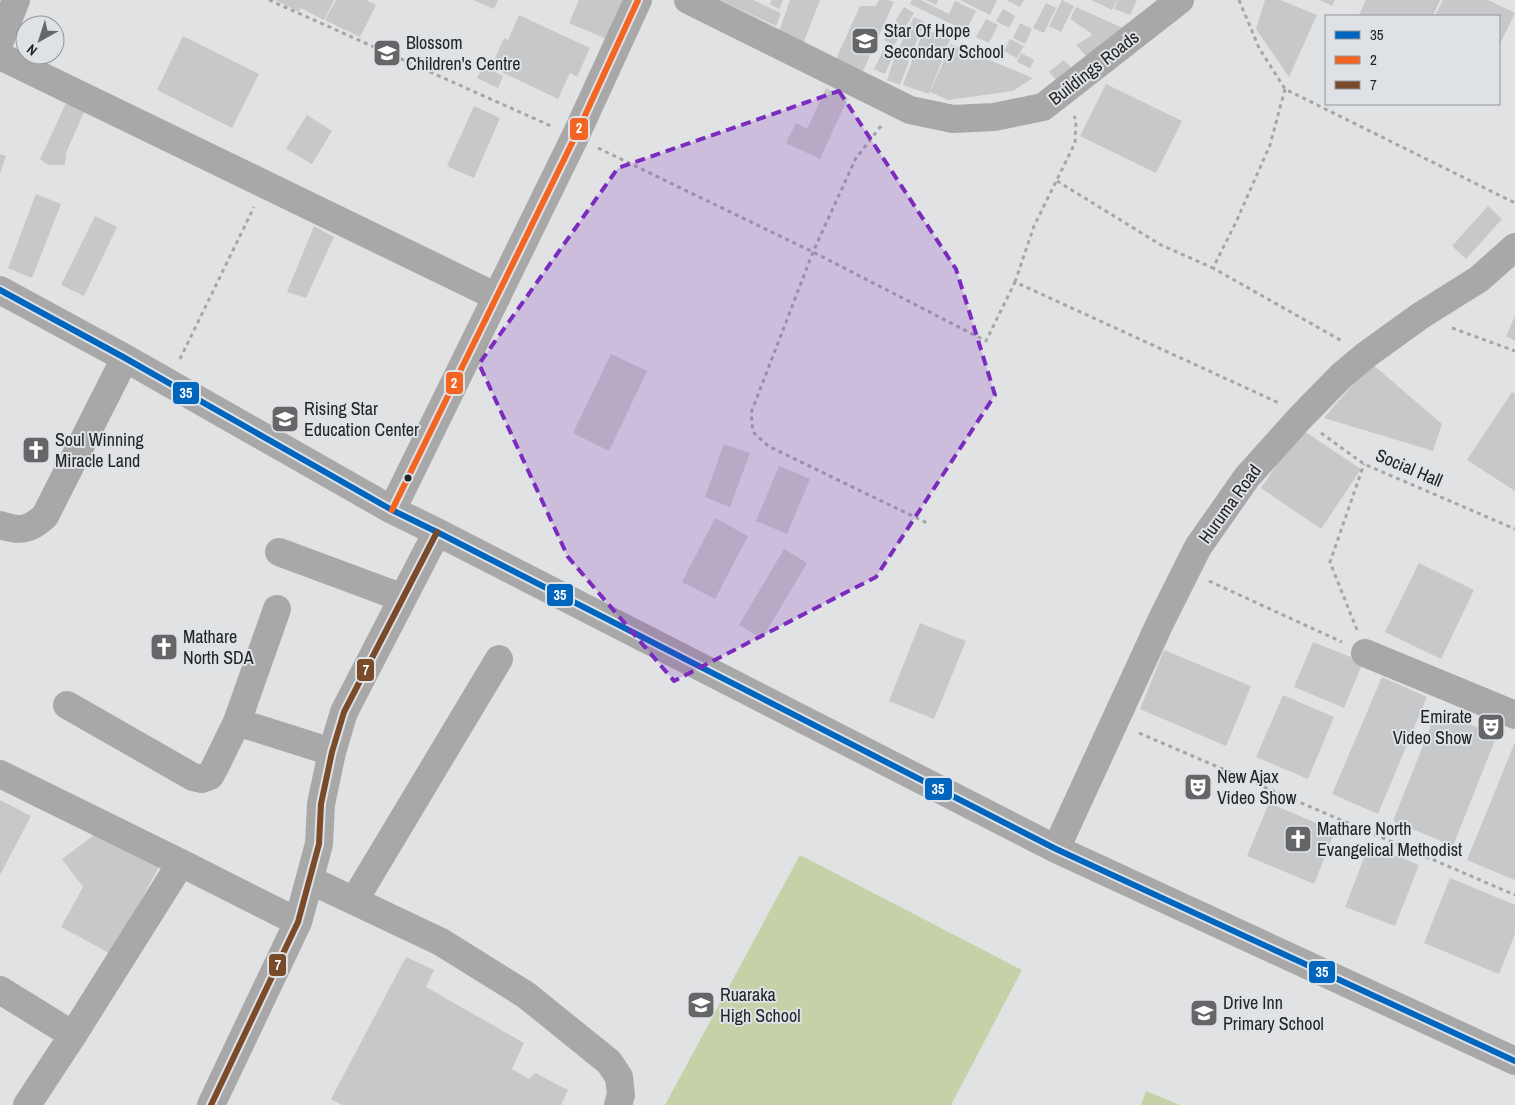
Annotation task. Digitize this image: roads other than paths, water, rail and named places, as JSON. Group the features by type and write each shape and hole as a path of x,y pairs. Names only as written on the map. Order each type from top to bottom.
{"street":[{"path":"0,41 16,0"},
{"path":"392,510 575,137 638,0"},
{"name":"Buildings Roads","path":"688,0 910,110 953,119 994,117 1043,107 1180,0"},
{"path":"0,56 497,297"},
{"name":"Huruma Road","path":"1056,849 1186,570 1198,547 1247,478 1341,376 1366,355 1420,316 1478,280 1515,247"},
{"path":"0,290 125,358 392,510 1056,849 1515,1061"},
{"path":"0,525 19,530 37,524 46,516 125,358"},
{"path":"216,1103 298,922 319,844 321,804 332,752 344,712 437,532"},
{"path":"279,552 403,598"},
{"path":"67,705 193,777 202,779 210,776 237,722 276,609"},
{"path":"1365,653 1515,715"},
{"path":"354,901 499,659"},
{"path":"237,722 332,752"},
{"path":"0,774 298,922"},
{"path":"27,1105 181,863"},
{"path":"310,880 441,942 526,995 609,1062 619,1077 621,1095 618,1105"},
{"path":"0,990 73,1035"}],"place":[{"name":"Star Of Hope Secondary School","path":"865,41"},
{"name":"Blossom Children's Centre","path":"387,53"},
{"name":"Rising Star Education Center","path":"285,419"},
{"name":"Soul Winning Miracle Land","path":"36,450"},
{"name":"Mathare North SDA","path":"164,647"},
{"name":"Emirate Video Show","path":"1491,727"},
{"name":"New Ajax Video Show","path":"1198,787"},
{"name":"Mathare North Evangelical Methodist","path":"1298,839"},
{"name":"Ruaraka High School","path":"701,1005"},
{"name":"Drive Inn Primary School","path":"1204,1013"}]}
